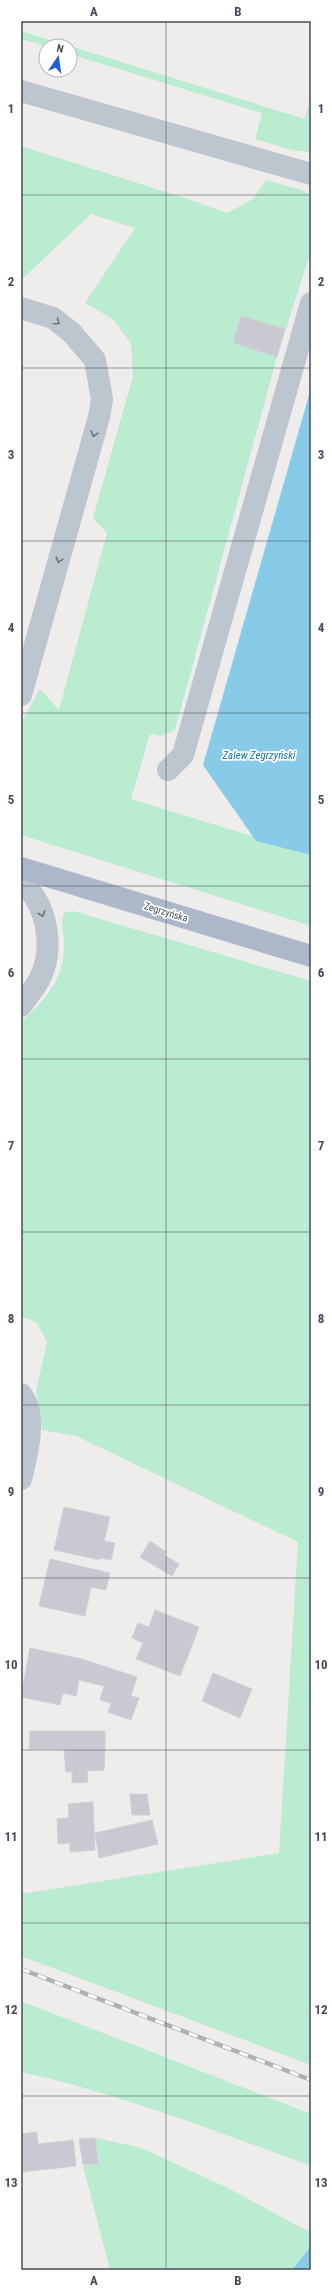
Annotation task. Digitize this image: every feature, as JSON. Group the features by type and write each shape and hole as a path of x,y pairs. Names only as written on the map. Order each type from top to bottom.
{"main road":[{"name":"Zegrzyńska","path":"21,868 311,956"}],"street":[{"path":"21,91 311,174"},
{"path":"168,770 183,755 311,303"},
{"path":"21,308 53,318 71,332 95,360 102,399 99,417 25,670 21,695"},
{"path":"21,882 30,890 43,914 48,944 39,980 21,1006"},
{"path":"21,1394 26,1400 31,1438 21,1479"}],"green space":[{"path":"21,31 44,38 38,38 38,44 21,39"},
{"path":"78,48 305,119 311,96 311,152 292,150 255,139 262,113 78,56"},
{"path":"21,146 191,200 227,213 253,199 266,180 305,191 311,196 311,251 277,357 175,730 161,736 150,734 131,799 311,854 311,926 21,835 21,723 40,689 59,710 107,533 93,518 133,376 131,344 114,320 85,303 135,228 91,214 21,280"},
{"path":"73,911 311,981 311,2065 21,1956 21,1891 27,1893 279,1853 298,1542 76,1436 42,1430 36,1391 47,1342 37,1323 21,1316 21,1022 45,997 57,978 61,968 63,956 64,943 62,925 64,913"},
{"path":"21,2001 311,2114 311,2166 131,2102 21,2072"},
{"path":"95,2138 139,2147 228,2188 311,2233 311,2246 292,2270 110,2270 83,2166 98,2164"}],"water":[{"name":"Zalew Zegrzyński","path":"311,388 311,855 256,841 203,765"},
{"path":"311,2246 311,2270 292,2270"}],"building":[{"path":"241,316 285,329 277,357 233,343"},
{"path":"64,1507 110,1517 104,1541 115,1543 111,1560 100,1558 100,1560 54,1550"},
{"path":"150,1541 166,1552 164,1555 179,1564 172,1576 140,1557"},
{"path":"50,1559 110,1573 106,1590 91,1587 85,1616 39,1606"},
{"path":"155,1610 199,1627 180,1676 136,1659 143,1643 132,1638 138,1623 149,1627"},
{"path":"30,1648 82,1659 137,1677 131,1696 139,1698 131,1720 108,1712 111,1703 100,1700 104,1686 79,1680 76,1696 63,1693 60,1705 21,1697"},
{"path":"213,1673 252,1689 240,1718 202,1701"},
{"path":"30,1731 105,1731 105,1749 29,1749"},
{"path":"64,1749 105,1749 104,1770 87,1771 88,1782 72,1783 72,1772 66,1772"},
{"path":"130,1794 147,1794 150,1815 132,1815"},
{"path":"93,1802 95,1850 70,1852 70,1843 58,1844 57,1819 69,1818 68,1804"},
{"path":"152,1820 158,1844 99,1858 95,1833"},
{"path":"37,2132 38,2144 73,2140 76,2166 21,2172 21,2134"},
{"path":"95,2138 98,2164 83,2165 79,2139"}],"railway":[{"path":"21,1969 311,2080"}]}
